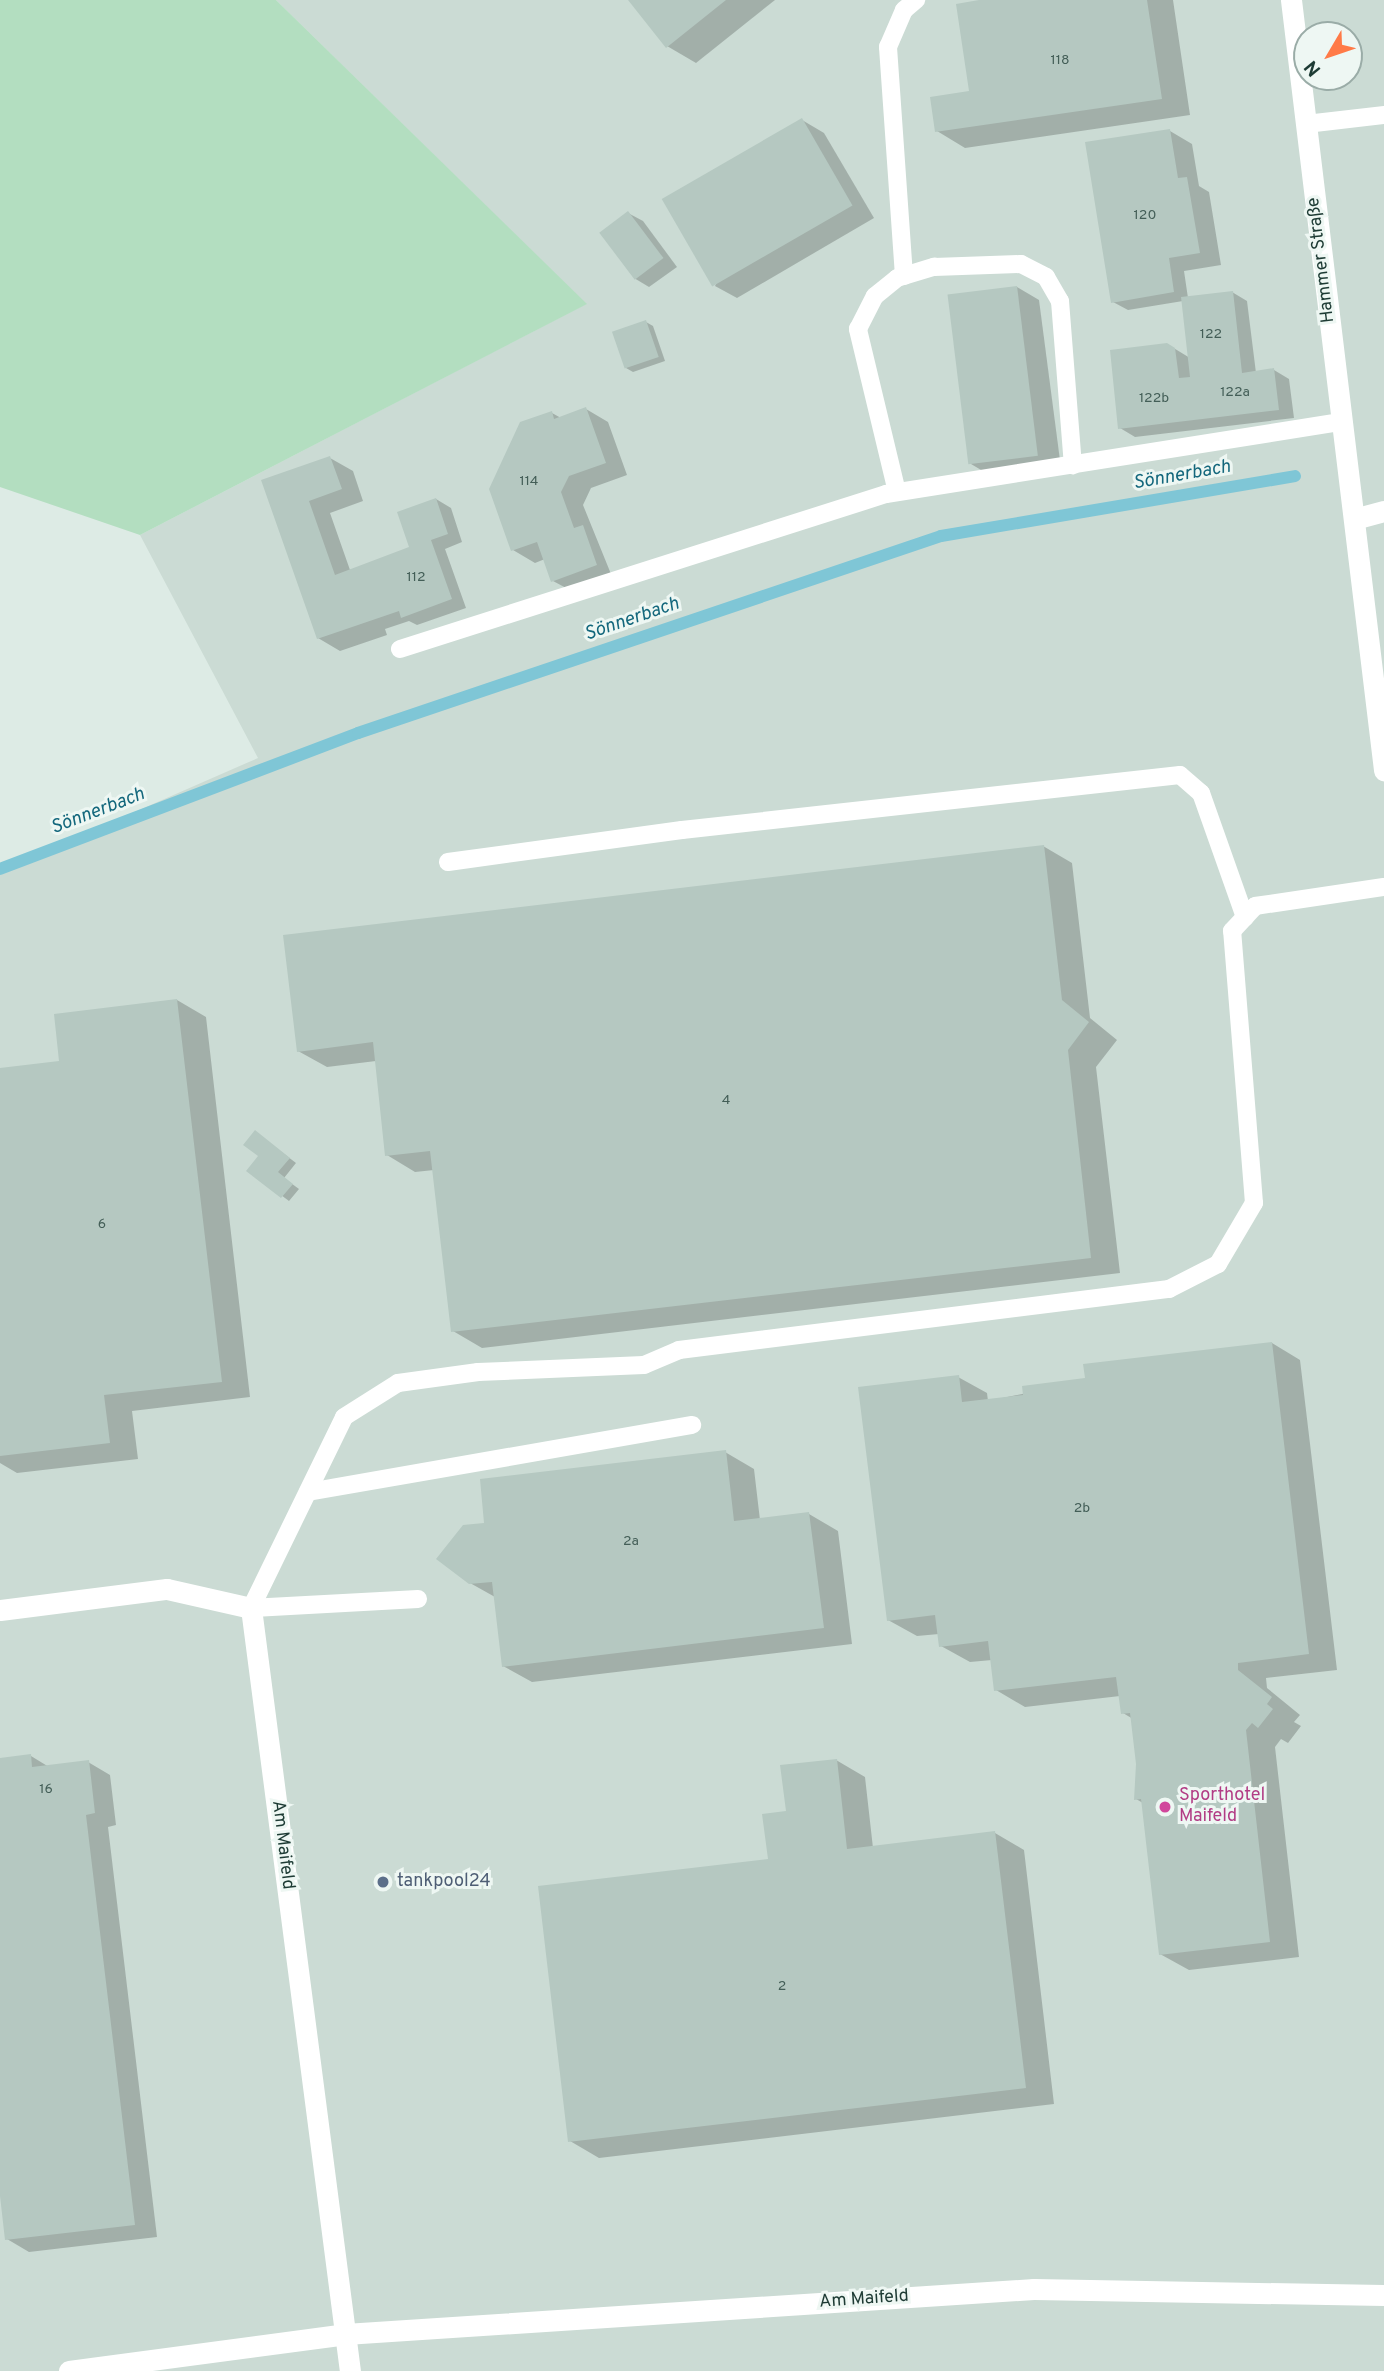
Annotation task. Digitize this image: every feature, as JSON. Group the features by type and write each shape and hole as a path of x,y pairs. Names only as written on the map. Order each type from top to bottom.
{"street":[{"name":"Hammer Straße","path":"1291,0 1384,770"},
{"path":"1354,519 1384,511"},
{"path":"0,1610 167,1589 251,1608"},
{"name":"Am Maifeld","path":"251,1608 350,2371"},
{"name":"Am Maifeld","path":"69,2371 345,2334 1034,2289 1384,2295"}],"lane":[{"path":"904,3 888,47 904,276"},
{"path":"1306,124 1384,115"},
{"path":"897,492 858,329 875,296 904,276 934,267 1021,264 1046,277 1060,301 1073,465"},
{"path":"400,649 897,492 1342,422"},
{"path":"448,862 682,830 1180,775 1202,793 1245,917"},
{"path":"418,1599 251,1608 344,1417 398,1383 478,1372 644,1365 679,1350 1169,1289 1218,1264 1254,1203 1232,931 1255,906 1286,899 1384,887"},
{"path":"308,1492 692,1425"}],"shaded area":[{"path":"276,0 1384,0 1384,2371 0,2371 0,871 258,758 140,535 586,304"}],"green space":[{"path":"0,0 276,0 587,304 140,535 0,487"}],"building":[{"path":"628,0 726,0 666,48"},
{"path":"979,0 1147,0 1162,99 935,132 930,97 969,91 956,4"},
{"path":"802,118 852,205 712,286 662,199"},
{"path":"1170,129 1178,178 1187,177 1200,253 1169,258 1174,292 1111,303 1085,142"},
{"path":"628,211 664,258 635,280 599,233"},
{"path":"1017,286 1038,456 968,464 948,295"},
{"path":"1233,291 1242,373 1274,368 1279,410 1118,429 1110,350 1167,343 1175,348 1179,378 1190,377 1181,297"},
{"path":"646,320 659,357 625,369 612,332"},
{"path":"586,407 606,463 569,476 561,492 574,528 583,525 597,565 551,582 537,542 511,551 489,489 520,422 552,411 554,419"},
{"path":"330,456 342,489 309,501 335,575 409,547 397,512 436,498 448,534 431,540 452,599 401,618 399,611 317,639 261,480"},
{"path":"1044,845 1062,1000 1089,1022 1068,1050 1091,1258 451,1332 430,1151 385,1156 373,1042 297,1052 283,935"},
{"path":"177,999 222,1382 104,1395 110,1443 0,1456 0,1068 59,1061 54,1014"},
{"path":"255,1130 290,1158 278,1172 293,1184 281,1198 246,1171 258,1156 243,1145"},
{"path":"1272,1342 1309,1654 1238,1663 1238,1670 1272,1697 1267,1704 1273,1709 1258,1728 1252,1723 1246,1730 1270,1942 1159,1955 1141,1799 1134,1800 1136,1764 1130,1713 1121,1714 1116,1677 994,1691 988,1641 939,1647 935,1615 887,1621 858,1387 959,1375 962,1402 1023,1395 1022,1386 1085,1378 1083,1364"},
{"path":"726,1450 734,1521 809,1512 824,1628 502,1667 492,1582 469,1584 436,1559 463,1525 484,1523 480,1479"},
{"path":"31,1754 32,1767 89,1760 95,1813 86,1815 135,2225 5,2240 0,2196 0,1758"},
{"path":"837,1759 847,1849 995,1831 1026,2088 568,2142 538,1886 768,1859 762,1814 786,1811 780,1765"}],"waterway":[{"name":"Sönnerbach","path":"0,869 358,733 941,536 1295,476"}],"place":[{"name":"Sporthotel Maifeld","path":"1165,1807"},
{"name":"tankpool24","path":"383,1882"}]}
